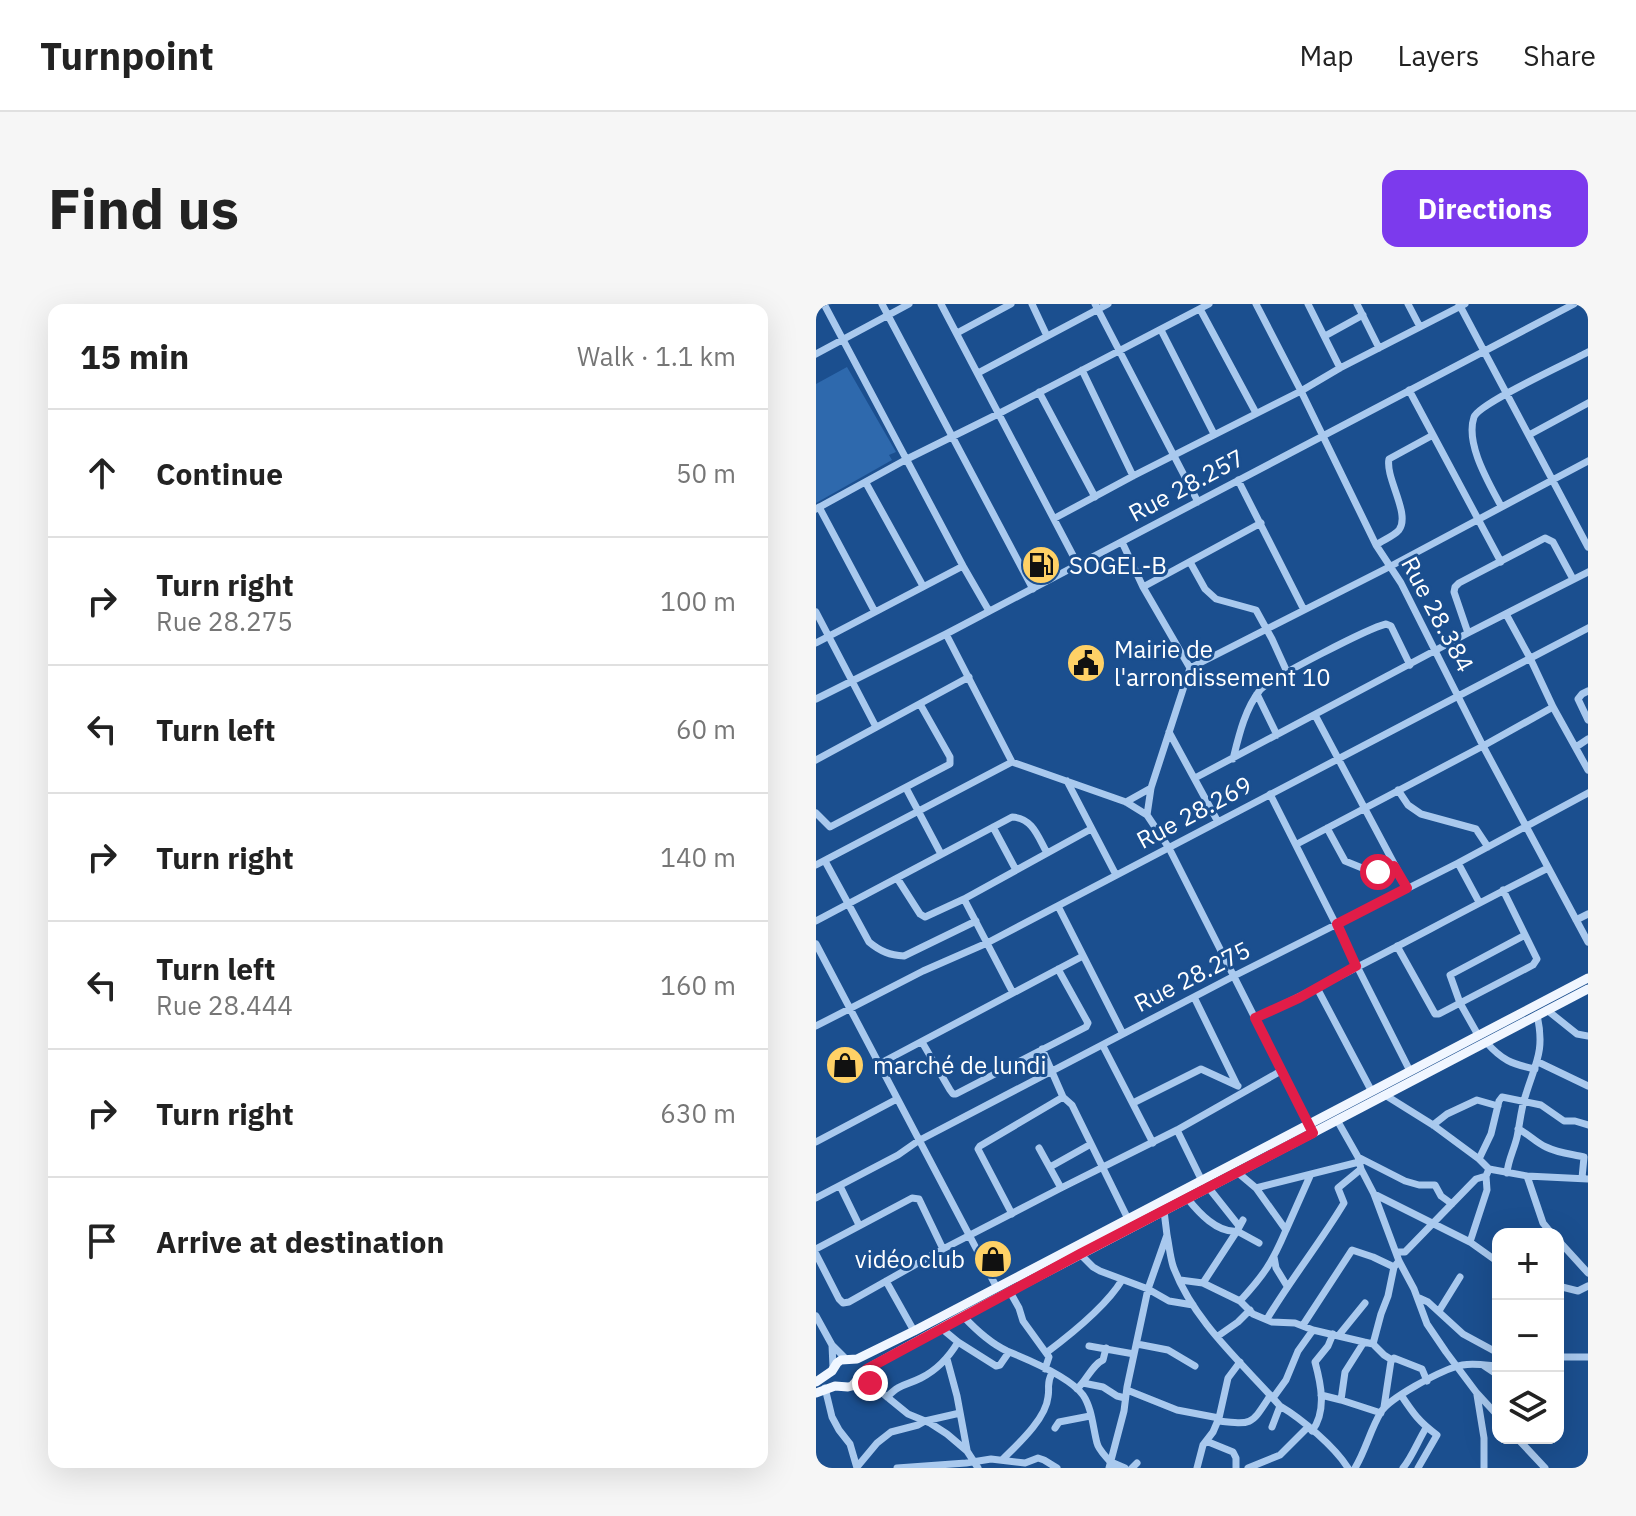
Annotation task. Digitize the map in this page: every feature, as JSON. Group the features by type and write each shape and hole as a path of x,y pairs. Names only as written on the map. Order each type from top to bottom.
{"main road":[{"path":"816,1382 841,1360 848,1360 914,1331 1128,1219 1205,1184 1311,1128 1337,1120 1385,1095 1588,978"},
{"path":"821,1391 852,1386 862,1374 941,1328 1164,1211 1205,1184 1237,1172 1371,1090 1588,989"},
{"path":"848,1360 862,1374"},
{"path":"833,1369 833,1379 839,1386"}],"street":[{"path":"824,304 989,611"},
{"path":"882,304 1033,589"},
{"path":"816,354 909,304"},
{"path":"941,304 1078,565"},
{"path":"957,333 1011,304"},
{"path":"1032,304 1047,336"},
{"path":"978,373 1097,307 1108,304"},
{"path":"875,612 818,508 1209,304"},
{"name":"Rue 28.384","path":"1256,304 1376,545 1391,566 1588,942"},
{"path":"1308,304 1340,368"},
{"path":"1357,304 1379,348"},
{"path":"1408,304 1420,327"},
{"name":"Rue 28.257","path":"816,699 1033,589 1574,304"},
{"path":"1055,518 1462,305 1588,547"},
{"path":"1097,307 1198,502"},
{"path":"1200,309 1256,413"},
{"path":"1325,336 1363,315"},
{"path":"1161,330 1214,434"},
{"path":"1501,506 1476,457 1474,416 1479,409 1588,352"},
{"path":"1082,370 1133,476"},
{"path":"1409,390 1501,562"},
{"path":"1039,392 1095,497"},
{"path":"1529,435 1588,403"},
{"path":"1376,545 1401,526 1402,515 1388,469 1389,459 1433,435"},
{"path":"1147,815 1151,788 1190,668 1588,461"},
{"path":"1238,480 1304,610"},
{"path":"866,483 923,586"},
{"path":"1143,587 1261,523"},
{"path":"1468,633 1454,592 1459,583 1548,538 1573,579"},
{"path":"1122,542 1143,587 1190,668"},
{"path":"1190,562 1209,594 1216,599 1256,610 1287,672"},
{"path":"816,643 963,566"},
{"path":"1195,778 1588,572"},
{"path":"816,612 876,727"},
{"path":"1506,614 1588,770"},
{"path":"1233,759 1243,723 1257,694 1263,686 1287,672 1386,624 1391,626 1410,665"},
{"name":"Rue 28.269","path":"816,1026 923,971 987,943 1588,628"},
{"path":"946,634 1012,762 1126,802 1147,815 1169,848 1311,1128"},
{"path":"816,760 969,677"},
{"path":"1588,691 1578,699 1588,720"},
{"path":"1257,694 1277,735"},
{"path":"816,813 830,827 950,764 951,760 920,704"},
{"path":"1297,844 1553,707"},
{"path":"1315,715 1407,888"},
{"path":"1169,732 1218,822"},
{"path":"1576,747 1588,739"},
{"path":"816,865 1012,762"},
{"path":"1067,781 1116,875"},
{"path":"906,788 941,854"},
{"path":"1126,802 1151,788"},
{"path":"1398,790 1413,810 1476,829 1488,847"},
{"name":"Rue 28.275","path":"816,1198 898,1155 918,1141 1588,793"},
{"path":"1270,794 1410,1071"},
{"path":"816,921 1012,817 1031,824 1047,853"},
{"path":"993,827 1016,870"},
{"path":"1327,828 1345,861 1372,872 1394,866"},
{"path":"897,878 923,916 964,899 1091,829"},
{"path":"825,861 869,942 891,956 904,956 976,921"},
{"path":"1458,863 1479,902"},
{"path":"1255,1018 1548,868"},
{"path":"1397,946 1435,1014 1533,965 1537,959 1503,890"},
{"path":"964,899 1013,993"},
{"path":"1058,906 1123,1034"},
{"path":"1576,920 1588,914"},
{"path":"1525,935 1451,973 1460,1003 1482,1039 1499,1057 1512,1064 1536,1065 1588,1086"},
{"path":"816,944 997,1288"},
{"path":"879,1064 1083,956"},
{"path":"922,1042 953,1094 956,1094 1086,1027 1088,1023 1058,969"},
{"path":"1317,988 1371,1090"},
{"path":"1194,997 1240,1089"},
{"path":"1547,1010 1584,1036 1588,1025"},
{"path":"1507,1173 1536,1065 1541,1033 1537,1015"},
{"path":"1103,1046 1153,1143"},
{"path":"1042,1049 1063,1097 1072,1105 1128,1219"},
{"path":"1133,1103 1201,1069 1240,1089"},
{"path":"943,1249 919,1199 912,1198 859,1225 816,1252 843,1303 1153,1143 1240,1089 1281,1071"},
{"path":"1385,1095 1479,1159 1488,1172 1487,1190 1470,1242"},
{"path":"1012,1214 978,1149 1063,1097"},
{"path":"1479,1159 1491,1134 1502,1097 1541,1105 1564,1121 1588,1125"},
{"path":"816,1142 897,1099"},
{"path":"1433,1125 1447,1114 1477,1100 1498,1106"},
{"path":"1337,1120 1374,1194 1397,1260 1417,1297 1427,1324 1492,1409"},
{"path":"1373,1344 1397,1260 1476,1179 1488,1172 1585,1178 1584,1157 1547,1148 1518,1129"},
{"path":"1177,1130 1205,1184 1259,1243"},
{"path":"1050,1167 1091,1144"},
{"path":"1039,1148 1061,1188"},
{"path":"1267,1319 1330,1227 1344,1203 1338,1188 1359,1163"},
{"path":"1256,1188 1359,1163 1405,1181 1435,1185 1441,1196 1452,1204"},
{"path":"1237,1172 1256,1188 1286,1230"},
{"path":"1240,1301 1274,1257 1310,1176"},
{"path":"1527,1176 1547,1228"},
{"path":"840,1186 859,1225"},
{"path":"1374,1194 1470,1242 1492,1258"},
{"path":"1187,1198 1199,1213 1219,1227 1233,1232 1240,1225"},
{"path":"1164,1211 1174,1268 1193,1305 1271,1397 1339,1454 1348,1468"},
{"path":"1203,1283 1240,1225"},
{"path":"1112,1466 1148,1289 1167,1235"},
{"path":"1564,1246 1587,1268"},
{"path":"1303,1325 1352,1250 1397,1260"},
{"path":"1080,1254 1093,1267 1169,1301 1193,1305"},
{"path":"1274,1257 1276,1268 1287,1286"},
{"path":"1439,1311 1460,1277"},
{"path":"1046,1353 1110,1297 1122,1280"},
{"path":"1180,1280 1203,1283 1240,1301 1253,1314 1276,1323 1295,1323 1373,1344 1392,1360 1394,1358 1422,1369 1427,1381"},
{"path":"886,1281 914,1331"},
{"path":"1564,1288 1578,1291 1588,1286"},
{"path":"1003,1459 1037,1422 1048,1398 1049,1358 1021,1319 1010,1292"},
{"path":"1417,1297 1439,1311 1455,1329 1492,1350"},
{"path":"1248,1468 1268,1465 1320,1419 1321,1385 1315,1362 1365,1303"},
{"path":"1218,1336 1250,1310"},
{"path":"816,1316 832,1345 848,1360"},
{"path":"963,1316 977,1331 1009,1352 1019,1354 1080,1386 1107,1388 1117,1396 1126,1394 1177,1410 1243,1424 1250,1422 1286,1380 1298,1351 1313,1330"},
{"path":"941,1328 996,1366 1009,1352"},
{"path":"887,1397 898,1387 922,1378 947,1359 958,1342"},
{"path":"1341,1400 1345,1372 1364,1342"},
{"path":"1137,1344 1168,1350 1195,1366"},
{"path":"832,1345 833,1369"},
{"path":"1089,1346 1134,1354"},
{"path":"1080,1386 1096,1364 1103,1360 1106,1348"},
{"path":"1564,1357 1588,1357"},
{"path":"947,1359 972,1465"},
{"path":"1355,1468 1382,1410 1392,1360"},
{"path":"1197,1468 1206,1441 1219,1420 1228,1378 1240,1362"},
{"path":"1482,1365 1493,1372"},
{"path":"1382,1410 1401,1395 1457,1366 1492,1366"},
{"path":"862,1374 908,1414 937,1427 967,1451"},
{"path":"1080,1386 1098,1447 1112,1466 1125,1468"},
{"path":"821,1391 839,1430 850,1444 857,1468"},
{"path":"1476,1392 1484,1438 1484,1468"},
{"path":"1321,1395 1382,1410"},
{"path":"1401,1395 1416,1417 1437,1435 1418,1468"},
{"path":"1272,1427 1280,1406"},
{"path":"857,1468 885,1436 896,1430 960,1413"},
{"path":"1055,1428 1059,1422 1090,1416"},
{"path":"1403,1468 1426,1428"},
{"path":"1206,1441 1233,1452 1236,1468"},
{"path":"1523,1444 1545,1468"},
{"path":"897,1468 972,1465 1003,1459 1025,1463 1042,1459 1057,1468"}],"shaded area":[{"path":"847,367 896,452 889,455 892,460 816,503 816,384"}],"place":[{"name":"SOGEL-B","path":"1041,565"},
{"name":"Mairie de l'arrondissement 10","path":"1086,663"},
{"name":"marché de lundi","path":"845,1065"},
{"name":"vidéo club","path":"993,1259"}],"route":[{"path":"870,1383 867,1369 1313,1133 1255,1018 1356,966 1337,924 1407,888 1394,866 1378,872"}]}
